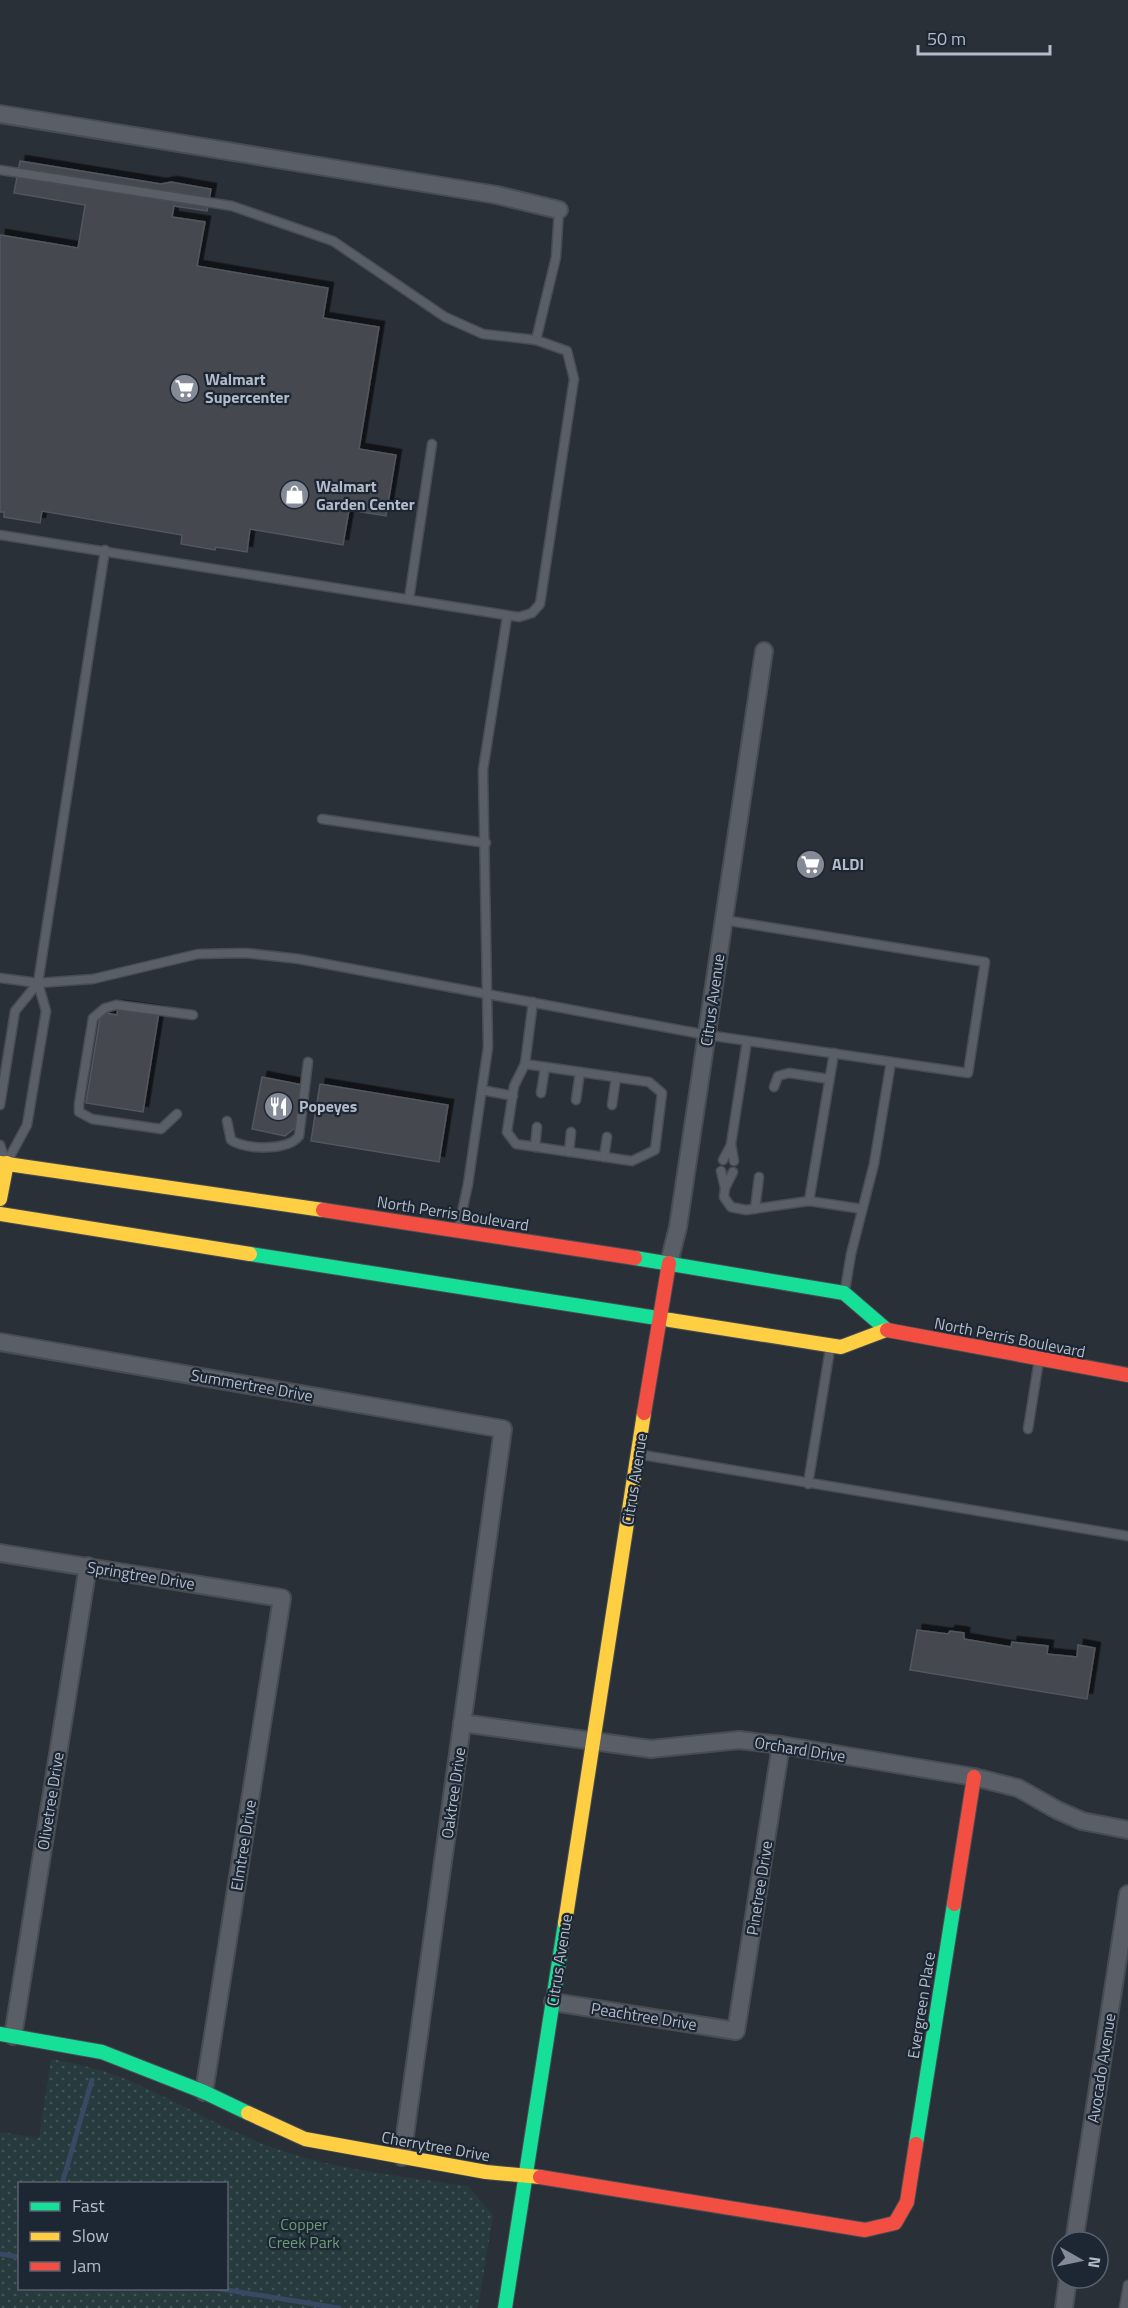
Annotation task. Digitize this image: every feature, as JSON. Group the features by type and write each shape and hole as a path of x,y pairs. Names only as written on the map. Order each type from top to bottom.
{"street":[{"path":"0,114 497,195 559,210"},
{"name":"Citrus Avenue","path":"505,2308 659,1317 678,1227 764,651"},
{"path":"0,1199 3,1163"},
{"name":"North Perris Boulevard","path":"3,1163 458,1230 844,1293"},
{"path":"0,1214 841,1347 886,1330 844,1293"},
{"name":"North Perris Boulevard","path":"886,1330 1128,1375"},
{"name":"Summertree Drive","path":"0,1342 503,1428"},
{"name":"Oaktree Drive","path":"402,2157 503,1428"},
{"name":"Springtree Drive","path":"0,1553 282,1598"},
{"name":"Olivetree Drive","path":"6,2035 88,1566"},
{"name":"Elmtree Drive","path":"204,2092 282,1598"},
{"name":"Orchard Drive","path":"462,1723 651,1749 739,1740 782,1745 974,1777 1018,1788 1082,1821 1128,1830"},
{"name":"Pinetree Drive","path":"736,2031 782,1745"},
{"name":"Evergreen Place","path":"882,2228 895,2223 907,2202 974,1777"},
{"name":"Avocado Avenue","path":"1076,2230 1123,1956 1128,1894"},
{"name":"Peachtree Drive","path":"553,2002 736,2031"},
{"name":"Cherrytree Drive","path":"6,2035 102,2052 204,2092 305,2139 486,2172 526,2175 865,2230 882,2228"},
{"path":"1064,2308 1066,2290"}],"lane":[{"path":"0,170 232,206 333,240 446,317 483,334 536,340 567,351 574,379 540,604 532,613 519,617 507,617 484,611 0,535"},
{"path":"536,340 556,256 559,210"},
{"path":"409,599 432,444"},
{"path":"3,1163 27,1125 46,1011 38,983 105,550"},
{"path":"458,1230 468,1184 488,1047 489,994 483,770 507,617"},
{"path":"322,819 486,843"},
{"path":"0,978 38,983 93,979 198,954 246,953 299,958 707,1035 968,1073 986,962 724,920"},
{"path":"0,1105 15,1011 38,983"},
{"path":"525,1064 650,1082 662,1093 655,1150 632,1161 516,1144 507,1132 514,1086 525,1064 533,1002"},
{"path":"177,1114 162,1129 85,1117 80,1112 79,1104 93,1018 97,1013 116,1005 193,1015"},
{"path":"723,1160 731,1144 747,1041"},
{"path":"809,1201 834,1053"},
{"path":"227,1121 231,1140 247,1148 287,1145 296,1141 299,1136 308,1062"},
{"path":"844,1293 851,1254 874,1164 891,1062"},
{"path":"541,1094 545,1067"},
{"path":"576,1100 580,1072"},
{"path":"774,1087 778,1076 789,1073 829,1079"},
{"path":"612,1105 616,1077"},
{"path":"482,1090 513,1096"},
{"path":"535,1147 537,1127"},
{"path":"569,1152 571,1132"},
{"path":"604,1157 607,1137"},
{"path":"731,1144 734,1161"},
{"path":"0,1145 3,1163"},
{"path":"721,1171 725,1188 724,1197 731,1207 746,1210 809,1201 862,1209"},
{"path":"725,1188 733,1172"},
{"path":"755,1209 759,1177"},
{"path":"808,1484 830,1345"},
{"path":"1028,1429 1039,1359"},
{"path":"638,1455 1128,1536"},
{"path":"1124,2308 1128,2285"}],"green space":[{"name":"Copper Creek Park","path":"51,2059 121,2077 235,2132 295,2155 369,2171 468,2186 493,2215 478,2308 0,2308 0,2132 39,2138"}],"building":[{"name":"Walmart Supercenter","path":"20,161 161,184 171,182 211,189 207,211 174,206 172,217 205,222 197,266 328,288 323,318 379,327 359,449 396,455 386,516 349,510 343,545 250,529 247,552 216,547 215,550 181,544 182,535 42,511 40,523 4,517 4,512 0,512 0,235 78,248 85,205 14,193"},
{"path":"118,1006 159,1012 143,1112 86,1103 101,1012 117,1015"},
{"name":"Popeyes","path":"262,1077 303,1085 296,1127 285,1136 252,1129"},
{"path":"320,1084 448,1105 439,1162 311,1141"},
{"path":"917,1630 948,1634 950,1631 964,1633 964,1639 1011,1647 1012,1642 1048,1646 1047,1654 1077,1657 1078,1645 1095,1648 1087,1699 910,1670"}],"waterway":[{"path":"63,2182 92,2080"},
{"path":"0,2254 18,2257"},
{"path":"227,2290 338,2308"}],"traffic: fast":[{"path":"250,1254 670,1320"},
{"path":"635,1258 844,1293 887,1330"},
{"path":"916,2144 954,1904"},
{"path":"505,2308 565,1923"},
{"path":"0,2034 102,2052 204,2092 248,2113"}],"traffic: slow":[{"path":"0,1163 323,1210"},
{"path":"0,1199 7,1163"},
{"path":"0,1214 250,1254"},
{"path":"670,1320 841,1347 886,1330"},
{"path":"565,1923 644,1413"},
{"path":"248,2113 305,2139 486,2172 540,2177"}],"traffic: jam":[{"path":"323,1210 635,1258"},
{"path":"644,1413 669,1263"},
{"path":"887,1330 1128,1375"},
{"path":"954,1904 974,1777"},
{"path":"540,2177 865,2230 895,2223 907,2202 916,2144"}],"place":[{"name":"Walmart Supercenter","path":"184,388"},
{"name":"Walmart Garden Center","path":"295,495"},
{"name":"ALDI","path":"811,864"},
{"name":"Popeyes","path":"278,1106"}]}
